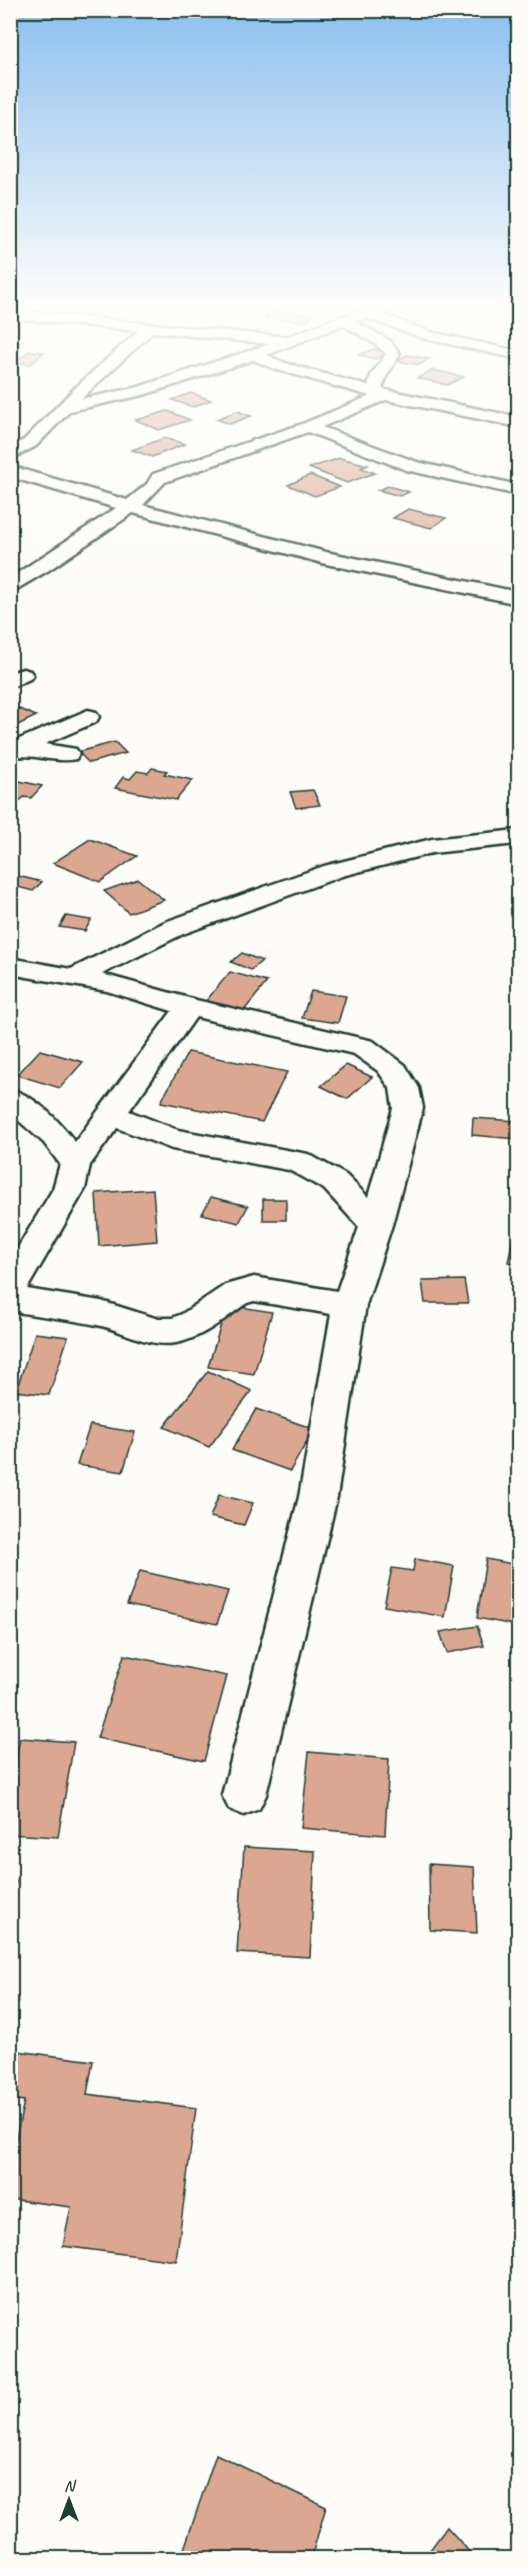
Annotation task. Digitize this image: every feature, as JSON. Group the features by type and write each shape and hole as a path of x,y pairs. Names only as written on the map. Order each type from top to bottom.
{"street":[{"path":"10,454 30,442 50,423"},
{"path":"10,587 79,543 128,507 139,502 141,497 158,483 159,478 167,473 224,458 317,423"},
{"path":"308,427 412,466 519,490"},
{"path":"10,471 128,507 365,567 519,598"},
{"path":"12,748 88,717"},
{"path":"12,748 68,754"},
{"path":"74,978 174,928 333,871 432,846 519,837"},
{"path":"10,966 111,984 189,1007 363,1047 383,1058 400,1078 408,1095 408,1108 376,1224 349,1305 318,1497 244,1796"},
{"path":"10,1290 69,1188 75,1164 189,1007"},
{"path":"10,1098 40,1123 69,1153 75,1164"},
{"path":"111,1115 172,1139 305,1164 335,1182 376,1224"},
{"path":"10,1299 100,1313 154,1331 174,1331 194,1323 237,1293 254,1289 349,1305"}],"building":[{"path":"143,423 181,423 159,430"},
{"path":"164,438 185,444 152,457 132,450"},
{"path":"340,458 368,465 361,468 375,473 347,483 309,468"},
{"path":"310,475 340,487 315,496 288,485"},
{"path":"388,486 409,492 400,496 378,490"},
{"path":"408,509 446,518 431,528 393,518"},
{"path":"10,705 36,716 10,729"},
{"path":"115,742 126,753 89,763 78,752"},
{"path":"152,768 167,771 164,774 193,780 176,800 115,788 123,777 130,779 137,771 148,773"},
{"path":"10,779 42,786 31,798 24,797 10,809"},
{"path":"313,790 320,805 296,808 290,792"},
{"path":"90,839 137,856 100,882 53,863"},
{"path":"10,874 42,882 33,891 10,885"},
{"path":"138,879 164,900 129,913 104,891"},
{"path":"66,916 91,920 85,931 59,927"},
{"path":"242,953 262,961 251,970 231,962"},
{"path":"230,972 267,982 243,1012 205,1002"},
{"path":"311,991 346,996 338,1023 302,1018"},
{"path":"40,1050 83,1062 60,1088 17,1075"},
{"path":"188,1052 287,1072 262,1122 161,1102"},
{"path":"346,1065 372,1077 347,1099 321,1086"},
{"path":"473,1118 517,1121 517,1139 472,1135"},
{"path":"153,1189 157,1241 99,1246 96,1193"},
{"path":"211,1197 248,1206 239,1223 202,1214"},
{"path":"263,1199 286,1199 286,1220 263,1220"},
{"path":"516,1224 518,1225 518,1264 508,1262"},
{"path":"464,1280 468,1303 425,1303 422,1281"},
{"path":"227,1305 272,1312 254,1374 208,1367"},
{"path":"35,1333 68,1337 49,1395 16,1391"},
{"path":"208,1371 252,1391 209,1447 164,1427"},
{"path":"256,1409 314,1429 290,1471 232,1450"},
{"path":"90,1425 135,1432 123,1472 77,1465"},
{"path":"219,1495 253,1503 244,1525 210,1517"},
{"path":"415,1559 454,1566 445,1617 384,1606 392,1568 413,1571"},
{"path":"486,1559 518,1565 518,1626 477,1618"},
{"path":"140,1571 228,1591 217,1624 127,1605"},
{"path":"477,1626 484,1646 447,1653 440,1632"},
{"path":"124,1655 227,1676 204,1761 97,1738"},
{"path":"20,1738 74,1742 58,1837 10,1834 10,1786"},
{"path":"309,1752 389,1759 385,1835 301,1828"},
{"path":"244,1847 315,1851 310,1957 237,1953"},
{"path":"429,1864 474,1867 477,1933 430,1930"},
{"path":"10,1880 16,1880 10,1934"},
{"path":"10,2050 93,2061 87,2094 196,2108 176,2261 63,2246 71,2207 10,2199 10,2167 24,2101 10,2099"},
{"path":"216,2454 326,2507 311,2558 181,2558"},
{"path":"447,2527 475,2558 424,2558"}]}
